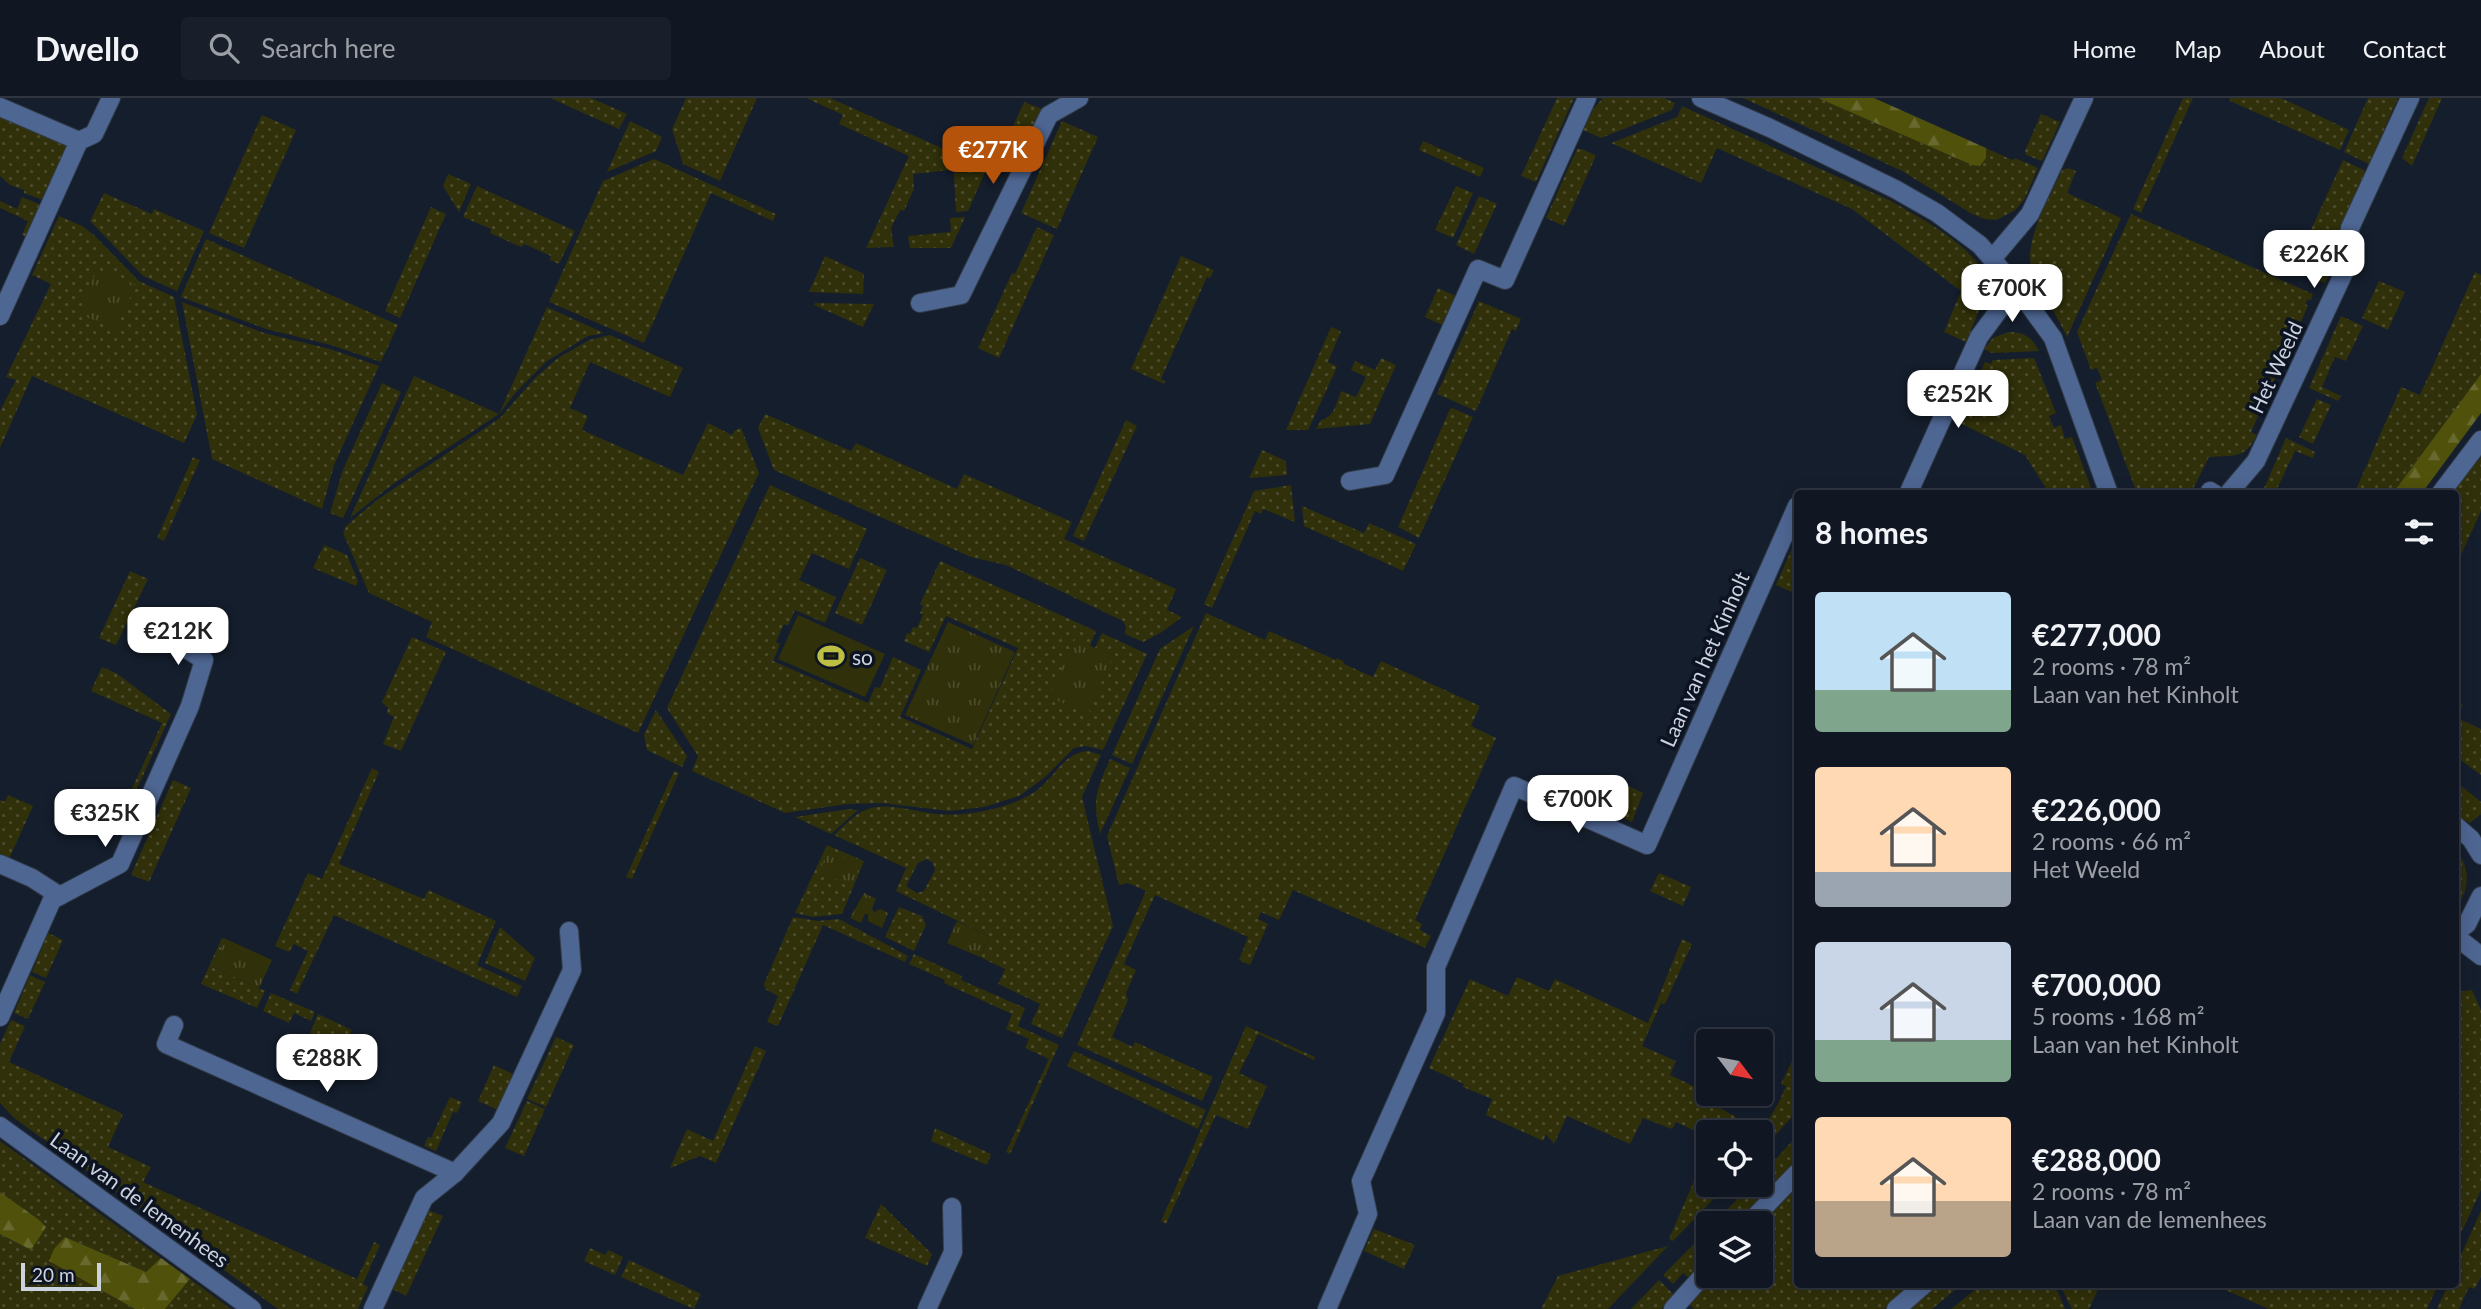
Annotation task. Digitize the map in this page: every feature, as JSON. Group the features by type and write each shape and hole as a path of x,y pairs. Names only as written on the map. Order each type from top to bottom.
{"street":[{"path":"0,316 79,141 94,134 111,98"},
{"path":"920,303 961,295 1049,115 1079,98"},
{"path":"1350,481 1385,475 1478,269 1505,279 1587,98"},
{"path":"1701,98 1770,128 1895,189 1937,213 1980,245 2017,287 2053,338 2108,490"},
{"path":"1992,259 2030,214 2084,98"},
{"name":"Het Weeld","path":"2222,490 2256,461 2346,268 2350,228 2410,98"},
{"path":"0,107 79,141"},
{"path":"1910,490 1979,337 2017,287"},
{"path":"2443,490 2481,440"},
{"name":"Laan van het Kinholt","path":"1327,1309 1368,1214 1362,1181 1436,1013 1436,967 1514,786 1647,845 1794,513"},
{"path":"0,1017 52,900 120,864 190,706 204,660 172,640"},
{"path":"2459,827 2476,835 2481,855"},
{"path":"0,864 32,878 60,896"},
{"path":"2459,930 2479,906"},
{"path":"373,1309 424,1198 455,1172 504,1116 572,970 569,931"},
{"path":"2459,937 2481,956"},
{"path":"174,1025 166,1044 455,1172"},
{"name":"Laan van de Iemenhees","path":"0,1125 253,1309"},
{"path":"1761,1211 1794,1176"},
{"path":"927,1309 953,1252 952,1207"},
{"path":"1673,1309 1696,1283"},
{"path":"1896,1309 1920,1288"}],"green space":[{"path":"550,98 591,98 627,114 619,129"},
{"path":"686,98 757,98 720,181 683,164 672,129"},
{"path":"806,98 830,98 975,163 988,163 987,166 913,174 914,189 904,211 900,210 891,228 894,247 866,248 909,156 839,124 843,115"},
{"path":"1557,98 1574,98 1536,182 1521,176"},
{"path":"1603,98 1664,98 1675,103 1672,110 1601,138 1583,130 1594,108"},
{"path":"1743,98 1818,98 1972,165 1986,158 1986,148 2038,168 2024,200 2014,211 1996,220 1985,219 1972,214 1902,171"},
{"path":"1818,98 1874,98 1986,148 1986,158 1980,166 1972,165"},
{"path":"2183,98 2193,98 2141,213 2133,209"},
{"path":"2229,98 2281,98 2349,130 2340,150 2230,101"},
{"path":"2368,98 2398,98 2369,164 2344,152"},
{"path":"2429,98 2442,98 2412,166 2402,158"},
{"path":"1024,102 1042,109 1018,163 1000,155"},
{"path":"1682,106 1891,201 1960,245 1978,264 1987,291 1966,342 1944,332 1961,291 1852,209 1717,148 1701,183 1611,143 1677,117"},
{"path":"0,114 68,145 43,200 24,193 24,190 10,185 0,176"},
{"path":"2041,114 2060,122 2042,161 2026,155 2025,151"},
{"path":"262,115 296,130 244,248 209,233"},
{"path":"630,121 662,137 656,151 607,172"},
{"path":"1062,121 1098,137 1057,229 1021,213"},
{"path":"1423,141 1484,168 1480,177 1419,150"},
{"path":"1577,149 1595,155 1595,158 1564,226 1546,218"},
{"path":"654,159 776,214 773,221 711,193 644,343 549,302 603,181"},
{"path":"2343,160 2366,171 2326,260 2334,264 2325,283 2317,280 2314,265 2298,258"},
{"path":"2068,168 2076,171 2067,193 2121,218 2067,337 2035,279 2030,253 2043,209 2062,170"},
{"path":"986,170 968,211 956,212 954,173"},
{"path":"448,174 471,184 459,212 443,186"},
{"path":"477,186 575,231 559,264 550,260 551,256 524,244 521,247 490,233 491,229 463,217"},
{"path":"1456,186 1473,193 1453,238 1435,230"},
{"path":"104,193 152,214 154,209 204,231 177,291 143,276 90,221"},
{"path":"1479,196 1497,204 1474,254 1456,245"},
{"path":"22,197 41,205 27,237 22,235 28,221 0,208 0,201 17,209"},
{"path":"431,207 446,214 400,318 385,311"},
{"path":"2131,214 2313,294 2311,300 2308,299 2305,304 2308,306 2251,432 2257,435 2248,449 2238,455 2209,457 2192,490 2136,490 2095,383 2102,380 2097,368 2091,370 2077,332"},
{"path":"59,216 82,226 94,235 139,281 174,297 197,415 184,443 32,376 0,448 0,411 16,380 6,377 51,284 32,275"},
{"path":"965,217 951,248 910,248 908,236 951,232 950,218"},
{"path":"1037,227 1054,235 999,358 978,348 1012,273 1015,274"},
{"path":"206,239 398,325 381,362 331,345 266,329 181,297"},
{"path":"825,256 864,274 863,294 809,292"},
{"path":"1181,256 1214,270 1210,278 1207,277 1161,379 1165,381 1164,384 1131,369"},
{"path":"97,269 136,285 116,328 78,314"},
{"path":"2475,272 2481,275 2481,374 2395,490 2356,490 2401,387 2420,395"},
{"path":"2379,281 2405,292 2388,330 2362,318"},
{"path":"1438,288 1456,296 1442,325 1425,317"},
{"path":"1479,301 1521,319 1516,331 1512,329 1476,411 1437,394"},
{"path":"182,302 264,333 330,349 379,366 334,465 322,509 212,459"},
{"path":"874,304 863,327 814,305"},
{"path":"547,307 604,333 588,336 547,361 499,414"},
{"path":"2341,316 2363,326 2346,361 2335,357 2322,387 2341,396 2338,401 2309,388"},
{"path":"1331,327 1341,331 1328,362 1337,367 1308,430 1286,430"},
{"path":"2008,332 2027,336 2039,351 1992,353 1984,349 1993,338"},
{"path":"610,335 683,368 670,397 590,362 570,408 588,416 582,430 683,475 708,423 732,435 741,428 759,473 638,733 426,637 432,622 369,593 343,533 346,526 377,500 500,418 534,379 558,358 589,340"},
{"path":"1381,358 1396,365 1370,424 1316,429 1321,420 1332,413 1341,391 1356,397 1366,377 1351,370 1355,361 1375,370"},
{"path":"2034,358 2056,413 2049,416 2054,428 2061,425 2065,439 2072,437 2092,490 2047,490 2025,455 1958,422 1985,362 1991,364 1993,360"},
{"path":"2481,374 2481,413 2424,490 2395,490"},
{"path":"414,376 499,414 393,484 350,518"},
{"path":"382,383 401,392 343,518 330,513 343,470"},
{"path":"2317,399 2331,405 2313,444 2299,437"},
{"path":"1452,408 1473,417 1419,538 1398,527"},
{"path":"765,414 851,451 856,443 957,489 964,474 1072,522 1064,539 1176,589 1167,610 1182,617 1143,642 1125,634 1123,621 1006,565 971,557 774,470 758,428"},
{"path":"1126,420 1137,426 1084,541 1073,536"},
{"path":"2286,438 2315,452 2313,458 2295,451 2276,490 2263,490"},
{"path":"1262,450 1286,461 1287,475 1249,478"},
{"path":"193,457 200,460 164,541 157,538"},
{"path":"2481,457 2481,511 2459,559 2459,490 2454,490"},
{"path":"770,485 867,529 849,569 812,553 799,580 836,597 825,623 795,610 788,626 784,624 776,642 780,644 773,661 868,703 875,687 880,688 893,657 921,670 900,717 972,749 1018,648 946,616 929,652 904,641 913,627 917,628 923,615 920,613 923,606 920,604 940,561 1096,631 1090,646 1075,640 1113,656 1095,648 1102,633 1147,654 1103,750 1085,746 1074,748 1044,778 1019,796 984,807 949,811 882,803 847,804 785,813 692,771 698,756 667,708"},
{"path":"1291,485 1295,522 1263,509 1261,514 1255,511 1212,608 1204,604 1254,491"},
{"path":"1302,506 1364,533 1369,523 1416,544 1403,571 1304,526"},
{"path":"1794,544 1794,589 1792,592 1776,585"},
{"path":"324,545 347,555 358,581 356,586 313,568"},
{"path":"860,558 887,570 862,625 835,613"},
{"path":"130,571 148,579 116,645 99,638"},
{"path":"1206,613 1265,640 1269,631 1336,660 1337,658 1373,677 1381,661 1480,706 1471,726 1496,738 1415,920 1422,924 1420,930 1431,936 1425,948 1293,890 1279,920 1261,912 1258,919 1268,924 1250,965 1239,960 1248,937 1155,895 1124,964 1136,970 1126,993 1128,1000 1112,1037 1133,1047 1135,1042 1213,1077 1202,1101 1077,1045 1146,891 1128,883 1119,885 1107,836"},
{"name":"so","path":"798,615 885,654 865,697 778,659"},
{"path":"948,622 1015,652 973,745 905,715"},
{"path":"1194,626 1132,764 1112,755 1160,649"},
{"path":"412,637 446,652 401,751 383,744 394,717 387,713 388,708 382,702"},
{"path":"1075,639 1113,656 1088,714 1049,697"},
{"path":"102,667 116,673 171,714 124,817 120,815 162,723 91,691"},
{"path":"656,710 687,756 682,767 647,750 644,735"},
{"path":"2459,719 2481,729 2481,775 2459,759"},
{"path":"1081,752 1101,755 1082,797 1113,926 1062,1038 1031,1024 1040,1004 998,984 1005,969 980,957 989,936 896,891 906,868 834,835 855,816 871,808 890,807 952,815 1006,805 1036,791 1064,762","holes":["927,859 933,863 935,870 924,891 917,893 906,886 918,863"]},
{"path":"1110,759 1130,768 1100,834 1096,812 1097,795"},
{"path":"372,768 379,772 339,864 424,899 428,890 496,921 477,965 522,986 517,997 334,915 297,994 290,990 308,951 294,944 289,952 275,946 308,873 322,879"},
{"path":"674,771 679,773 632,879 626,877"},
{"path":"173,780 191,788 149,882 131,875"},
{"path":"1620,782 1643,793 1632,822 1605,810"},
{"path":"2459,784 2481,802 2481,814 2470,823 2459,816"},
{"path":"8,795 33,806 9,859 0,855 0,800 5,802"},
{"path":"858,810 831,834 795,817"},
{"path":"827,845 864,861 842,914 813,917 795,913"},
{"path":"835,853 856,861 856,880 846,884 822,873 826,856"},
{"path":"2459,854 2467,879 2459,904"},
{"path":"1659,873 1691,887 1683,906 1650,891"},
{"path":"864,893 876,899 872,909 874,912 880,909 888,913 882,928 868,921 868,914 865,914 861,923 850,918"},
{"path":"899,907 922,916 926,925 914,951 885,937"},
{"path":"793,917 818,921 839,919 908,956 905,962 823,925 778,1026 767,1022 778,996 765,989 764,984"},
{"path":"957,921 989,936 980,957 947,943"},
{"path":"500,927 535,958 525,981 485,963"},
{"path":"48,933 63,940 46,978 32,972"},
{"path":"222,938 226,939 213,967 265,991 257,1008 201,984"},
{"path":"226,939 272,960 259,988 213,967"},
{"path":"1682,939 1692,944 1665,1004 1661,1003 1642,1046 1676,1061 1670,1075 1696,1087 1696,1106 1717,1106 1741,1120 1696,1120 1696,1131 1676,1122 1672,1129 1643,1118 1630,1144 1567,1116 1554,1144 1546,1134 1543,1141 1486,1115 1492,1099 1429,1068 1470,979 1508,996 1517,977 1549,991 1555,979 1648,1023"},
{"path":"914,954 962,976 961,980 1025,1008 1018,1026 1059,1045 1010,1154 1006,1152 1049,1059 1025,1048 1029,1039 1006,1029 1012,1014 909,964"},
{"path":"30,975 45,982 28,1019 14,1013"},
{"path":"2472,990 2481,1010 2481,1190 2459,1237 2459,992"},
{"path":"271,993 315,1012 311,1021 294,1013 289,1023 263,1011"},
{"path":"318,1014 352,1030 344,1048 310,1033"},
{"path":"11,1020 25,1026 9,1062 123,1114 108,1147 151,1167 143,1182 357,1279 374,1242 380,1245 363,1284 368,1287 358,1309 278,1309 14,1118 0,1103 0,1044"},
{"path":"1246,1026 1315,1057 1314,1060 1258,1034 1239,1073 1267,1086 1248,1129 1216,1115 1166,1224 1161,1221"},
{"path":"556,1037 574,1045 546,1107 527,1099"},
{"path":"755,1046 766,1051 716,1163 700,1156 670,1168 687,1129 713,1141"},
{"path":"1074,1051 1206,1110 1198,1129 1067,1066"},
{"path":"1794,1056 1794,1115 1773,1137 1773,1120 1768,1120 1786,1086 1781,1084"},
{"path":"494,1065 513,1074 498,1110 478,1101"},
{"path":"450,1097 462,1102 457,1113 453,1112 436,1151 424,1146 428,1137 431,1138"},
{"path":"527,1101 545,1109 524,1156 505,1148"},
{"path":"935,1128 991,1154 987,1165 931,1141"},
{"path":"1794,1139 1794,1165 1773,1188 1773,1162"},
{"path":"0,1141 161,1258 146,1272 65,1237 49,1261 135,1309 0,1309 0,1234 31,1250 38,1219 0,1192"},
{"path":"1696,1176 1696,1197 1715,1197 1702,1211 1696,1211 1696,1217 1673,1241 1669,1239"},
{"path":"1794,1188 1794,1288 1910,1288 1884,1309 1694,1309 1688,1302 1701,1288 1773,1288 1773,1211"},
{"path":"0,1192 46,1227 31,1250 0,1234"},
{"path":"1739,1197 1764,1197 1751,1211 1726,1211"},
{"path":"881,1204 932,1254 927,1266 865,1238"},
{"path":"428,1210 443,1216 406,1296 392,1289"},
{"path":"2481,1211 2481,1276 2475,1289 2469,1287 2459,1309 2437,1309 2447,1288 2459,1288 2459,1259"},
{"path":"1374,1229 1415,1245 1404,1269 1364,1251"},
{"path":"65,1237 146,1272 161,1258 190,1279 165,1309 135,1309 49,1261 54,1249"},
{"path":"1696,1242 1696,1270 1689,1278 1683,1273 1673,1284 1663,1275"},
{"path":"1668,1246 1608,1309 1541,1309 1558,1276"},
{"path":"590,1248 605,1255 608,1250 623,1257 615,1275 584,1261"},
{"path":"629,1260 701,1294 694,1309 621,1277"},
{"path":"190,1279 231,1309 165,1309"},
{"path":"1659,1280 1674,1295 1661,1309 1631,1309"},
{"path":"1935,1288 1957,1288 1932,1309 1910,1309"},
{"path":"1977,1288 2054,1288 2065,1309 1951,1309"},
{"path":"2062,1288 2099,1288 2089,1309 2072,1309"},
{"path":"2221,1288 2437,1288 2427,1309 2269,1309"}],"place":[{"name":"so","path":"831,656"}]}
